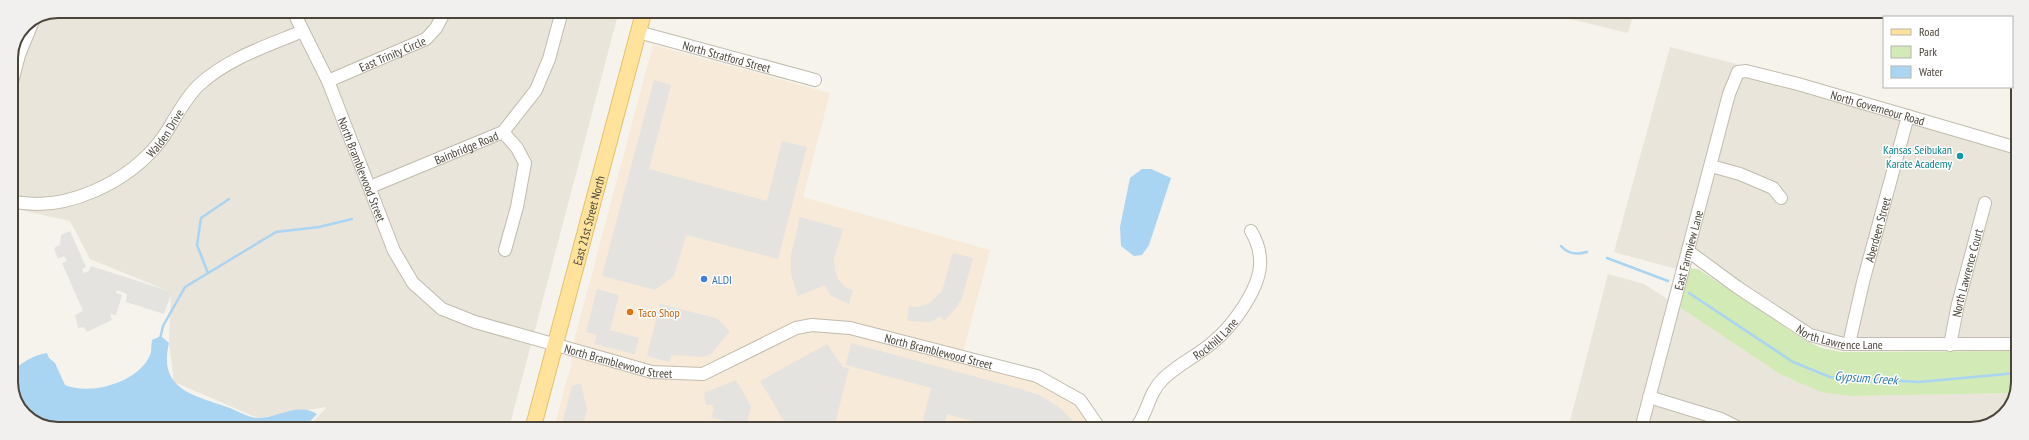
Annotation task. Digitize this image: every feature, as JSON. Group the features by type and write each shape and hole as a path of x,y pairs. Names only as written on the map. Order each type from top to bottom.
{"main road":[{"name":"East 21st Street North","path":"535,422 642,18"}],"street":[{"name":"North Bramblewood Street","path":"297,18 328,80 394,251 413,283 442,309 475,322 652,372 703,374 796,328 812,325 850,328 1037,376 1080,400 1095,422"},
{"name":"East Trinity Circle","path":"328,80 426,39 436,28 441,18"},
{"name":"Bainbridge Road","path":"370,187 502,132 536,90 549,59 560,18"},
{"path":"18,62 29,31"},
{"name":"Walden Drive","path":"18,202 44,204 76,197 111,183 137,165 161,140 176,115 198,86 229,62 303,31"},
{"name":"North Stratford Street","path":"638,32 815,80"},
{"name":"North Governeour Road","path":"1738,72 1746,71 1798,84 2011,146"},
{"name":"East Farmview Lane","path":"1643,422 1729,94 1738,72"},
{"name":"Aberdeen Street","path":"1850,344 1862,282 1908,116"},
{"path":"502,132 517,148 525,163 517,207 504,250"},
{"path":"1711,166 1740,174 1773,188 1781,198"},
{"name":"North Lawrence Court","path":"1950,345 1958,304 1985,203"},
{"name":"Rockhill Lane","path":"1140,422 1153,391 1162,379 1214,341 1245,304 1258,276 1260,266 1259,251 1251,231"},
{"name":"North Lawrence Lane","path":"1688,251 1737,288 1810,335 1850,344 2011,344"},
{"path":"1649,397 1727,422"}],"shaded area":[{"path":"58,18 617,18 511,422 313,422 327,407 258,418 174,382 169,343 171,292 90,259 70,221 18,210 18,58 21,43 25,36 36,25 43,21"},
{"path":"1567,18 1632,18 1628,33"},
{"path":"653,45 830,93 803,197 990,250 962,357 1037,376 1080,400 1094,422 556,422 571,365 575,337"},
{"path":"1670,47 1736,64 1749,77 2011,150 2011,341 1842,339 1814,332 1696,253 1681,250 1676,269 1614,252"},
{"path":"654,80 671,85 649,169 767,201 782,141 807,147 778,259 686,235 674,276 655,290 602,276"},
{"path":"800,217 843,229 834,259 838,279 845,287 853,290 849,304 830,295 825,285 798,296 791,274 791,255"},
{"path":"70,231 86,267 82,269 84,273 89,271 91,266 172,292 164,314 126,302 127,294 117,290 116,293 122,295 116,315 110,314 112,320 87,332 84,327 78,328 75,315 83,311 62,263 67,261 64,256 58,259 54,248 60,245 61,235"},
{"path":"953,253 973,258 962,298 956,308 944,321 940,316 931,322 907,321 909,306 919,307 930,303 942,291"},
{"path":"1608,274 1644,284 1689,313 1852,396 2009,393 2006,402 1997,412 1986,419 1971,422 1570,422"},
{"path":"597,289 619,295 610,330 639,338 635,354 594,344 597,335 586,332"},
{"path":"660,304 716,318 730,331 711,354 703,357 672,355 669,362 647,356"},
{"path":"851,343 1024,390 1041,396 1059,407 1074,422 975,422 947,414 945,422 923,422 931,388 846,365"},
{"path":"827,344 843,367 849,368 836,422 784,422 760,381"},
{"path":"736,380 751,406 747,422 728,422 711,417 714,410 712,405 706,405 704,393"},
{"path":"581,383 587,410 584,422 563,422 572,386"}],"green space":[{"path":"1689,268 1698,269 1806,341 1822,348 1841,352 2011,351 2011,382 2009,393 1852,396 1821,392 1780,374 1678,306"}],"water":[{"path":"1142,169 1151,169 1171,178 1149,245 1142,255 1134,256 1121,246 1120,227 1130,178"},
{"path":"161,336 169,343 167,358 168,371 173,380 190,394 231,408 254,418 295,410 310,411 317,414 310,422 58,422 45,420 38,417 28,408 21,397 18,384 18,366 36,356 47,353 49,358 55,363 65,385 88,389 113,384 136,373 151,353 152,340"}],"waterway":[{"path":"208,273 197,245 201,218 229,199"},
{"path":"160,339 163,326 185,287 276,232 319,227 352,219"},
{"name":"Gypsum Creek","path":"1561,246 1567,251 1573,253 1587,252"},
{"name":"Gypsum Creek","path":"1607,258 1668,281"},
{"name":"Gypsum Creek","path":"1689,293 1793,362 1830,377 1919,382 2011,374"}],"place":[{"name":"Kansas Seibukan Karate Academy","path":"1960,156"},
{"name":"ALDI","path":"704,279"},
{"name":"Taco Shop","path":"630,312"}]}
